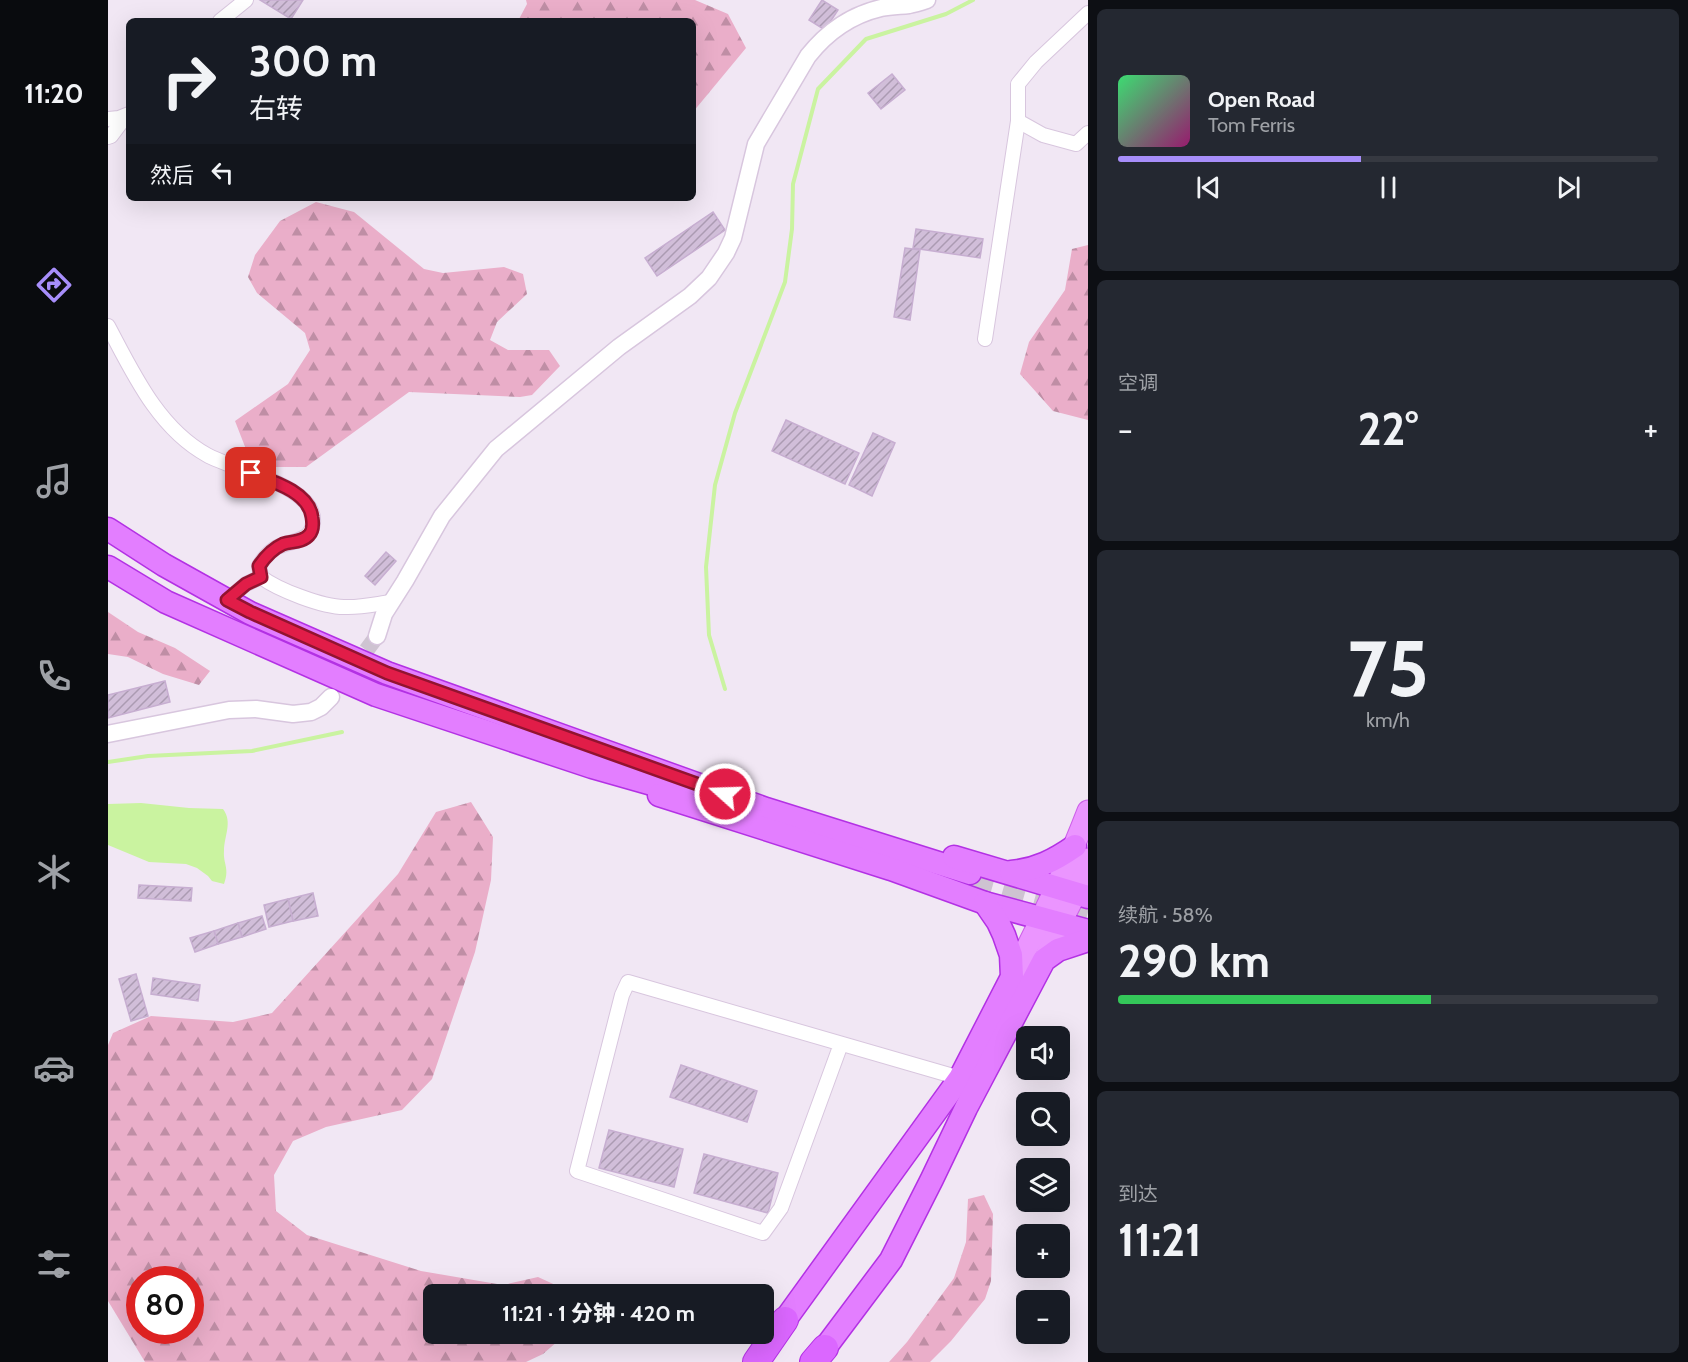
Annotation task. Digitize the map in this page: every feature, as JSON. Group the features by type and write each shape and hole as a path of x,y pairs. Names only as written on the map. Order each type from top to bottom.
{"highway":[{"path":"108,529 164,565 250,612 387,673 596,758 650,793 891,869 985,903 1088,931"},
{"path":"108,567 166,602 376,694 766,809 970,879"},
{"path":"596,758 690,773 1003,872 1074,892"},
{"path":"1003,872 1028,870 1081,852"},
{"path":"756,1362 960,1078 1012,977 1008,945 998,922 985,903"},
{"path":"819,1355 891,1260 966,1108 1044,960 1058,950 1088,940"}],"main road":[{"path":"1012,977 1074,892 1088,811"},
{"path":"1044,960 1051,921"}],"street":[{"path":"224,18 246,0"},
{"path":"377,636 384,614 442,516 496,449 619,347 700,288 717,267 733,238 756,144 808,56 818,44 841,25 867,12 927,0"},
{"path":"985,339 1018,121 1018,84 1036,62 1088,12"},
{"path":"108,119 126,115"},
{"path":"108,137 126,117"},
{"path":"1018,121 1043,135 1076,144 1088,134"},
{"path":"108,326 139,384 170,427 199,451 218,462 277,483 305,501 312,513 313,524 309,535 297,542 284,544 266,556 259,566 261,577 285,591 328,604 344,607 391,602"},
{"path":"227,600 246,584 261,577"},
{"path":"108,734 229,710 256,709 293,714 311,712 321,707 331,697"},
{"path":"841,1044 781,1208 763,1233 577,1171 622,994 628,982 960,1078"}],"green space":[{"path":"526,0 695,0 728,14 746,48 696,108 696,18 520,18 527,4"},
{"path":"316,202 354,212 424,269 443,273 504,267 523,274 527,294 497,322 490,340 508,350 549,350 560,366 532,395 520,397 409,392 306,467 266,467 249,457 235,421 288,384 310,350 305,333 257,293 248,277 255,255 280,221"},
{"path":"1088,245 1088,420 1053,411 1020,374 1029,342 1065,290 1072,249"},
{"path":"108,612 138,632 175,648 210,671 199,685 163,674 128,657 108,654"},
{"path":"471,802 493,837 491,880 475,952 432,1079 402,1110 326,1127 293,1141 274,1175 276,1211 307,1235 421,1271 497,1284 423,1284 423,1344 554,1344 543,1354 526,1362 145,1362 134,1344 204,1344 204,1266 126,1266 126,1331 108,1301 108,1045 113,1033 151,1016 233,1022 272,1013 398,874 436,812"},
{"path":"984,1195 993,1214 991,1281 985,1299 951,1341 930,1362 889,1362 907,1342 954,1278 966,1242 968,1199"},
{"path":"538,1277 553,1284 507,1284"}],"shaded area":[{"path":"141,803 223,809 228,824 224,851 226,874 224,884 212,881 197,868 186,864 149,862 108,845 108,804"}],"building":[{"path":"260,0 303,0 292,18"},
{"path":"822,0 838,10 825,30 809,20"},
{"path":"892,74 905,90 881,109 868,93"},
{"path":"713,212 725,230 657,276 645,258"},
{"path":"916,229 983,239 980,258 913,248"},
{"path":"905,248 920,250 910,320 894,317"},
{"path":"786,420 859,453 845,484 772,451"},
{"path":"873,433 895,443 872,496 849,485"},
{"path":"386,552 396,561 375,585 365,576"},
{"path":"165,681 170,702 108,718 108,695"},
{"path":"139,885 192,888 191,901 138,898"},
{"path":"313,893 318,916 293,921 288,899"},
{"path":"288,899 293,921 269,927 264,905"},
{"path":"262,916 266,929 242,937 238,923"},
{"path":"238,923 242,937 218,944 214,931"},
{"path":"214,931 218,944 195,952 190,938"},
{"path":"136,974 148,1016 131,1021 119,979"},
{"path":"153,978 200,985 198,1001 151,994"},
{"path":"681,1065 757,1091 747,1122 670,1097"},
{"path":"609,1130 683,1149 674,1187 599,1168"},
{"path":"704,1154 778,1173 768,1213 694,1193"}],"waterway":[{"path":"725,689 709,635 706,567 715,485 735,413 785,282 792,229 793,184 818,89 866,39 946,14 973,0"},
{"path":"108,762 148,756 252,751 342,732"}],"tunnel":[{"path":"338,689 377,636"},
{"path":"970,885 1088,918"}],"route":[{"path":"251,473 277,483 305,501 312,513 313,524 309,535 297,542 284,544 266,556 259,566 261,577 246,584 227,600 387,673 725,794"}]}
